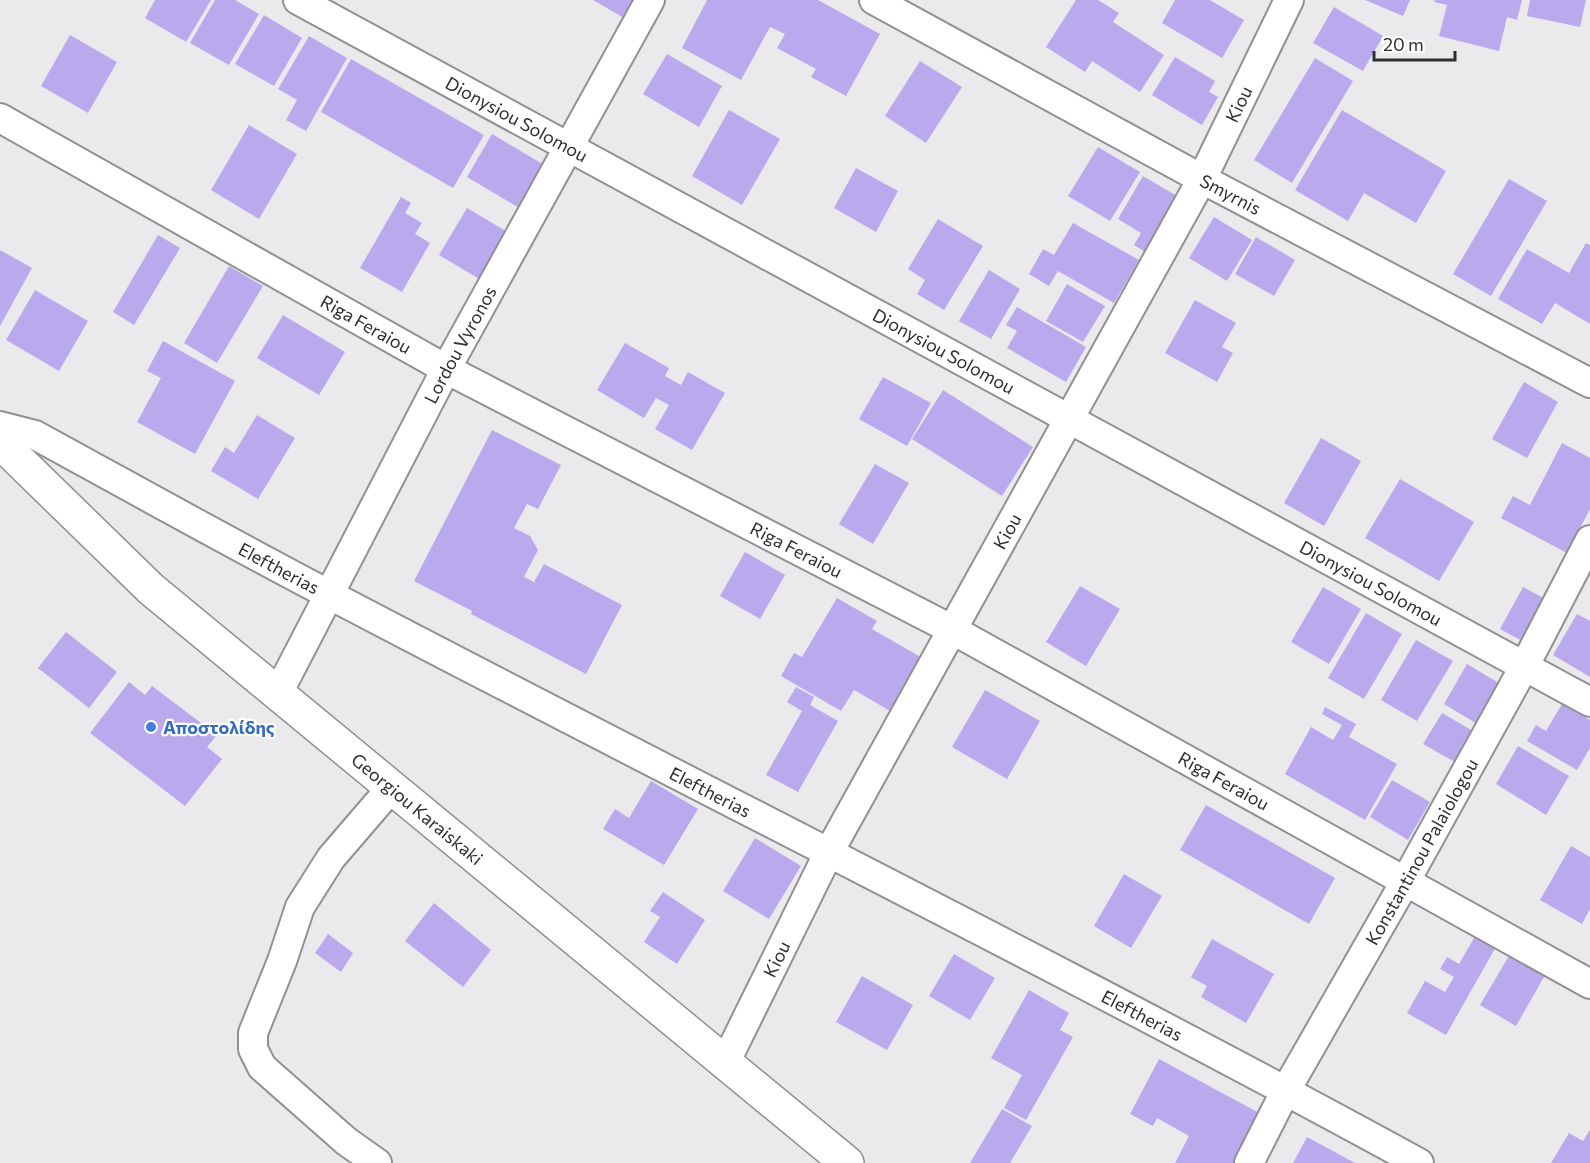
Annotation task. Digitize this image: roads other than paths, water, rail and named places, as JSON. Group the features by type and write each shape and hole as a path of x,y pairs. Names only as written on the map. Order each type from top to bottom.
{"street":[{"name":"Dionysiou Solomou","path":"298,0 1590,702"},
{"name":"Lordou Vyronos","path":"278,693 446,369 650,0"},
{"name":"Smyrnis","path":"874,0 1202,179 1590,383"},
{"name":"Kiou","path":"725,1063 829,852 1202,179 1289,0"},
{"name":"Riga Feraiou","path":"0,118 446,369 951,629 1590,984"},
{"name":"Eleftherias","path":"0,426 35,435 330,595 1286,1090 1419,1163"},
{"name":"Georgiou Karaiskaki","path":"0,442 151,589 847,1163"},
{"name":"Konstantinou Palaiologou","path":"1249,1163 1286,1090 1524,667 1590,540"},
{"path":"377,1163 346,1141 262,1067 253,1049 253,1033 282,961 300,907 331,858 392,787"}],"place":[{"name":"Αποστολίδης","path":"151,727"}]}
